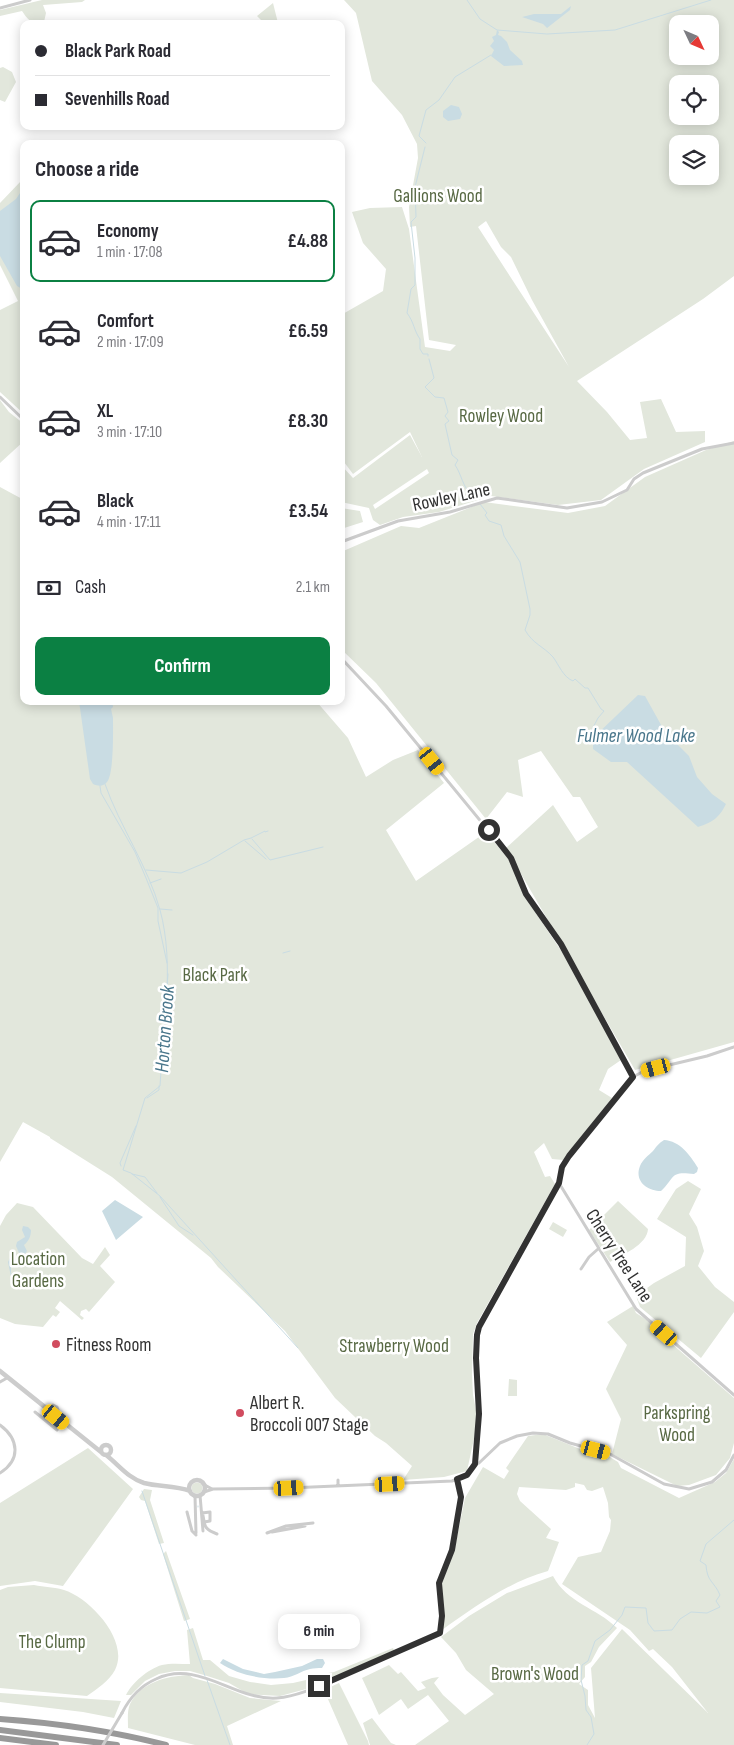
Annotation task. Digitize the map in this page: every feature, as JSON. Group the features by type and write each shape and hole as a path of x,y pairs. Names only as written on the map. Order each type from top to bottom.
{"highway":[{"path":"0,1719 61,1724 166,1745"},
{"path":"0,1730 117,1745"},
{"path":"0,1736 56,1745"},
{"path":"0,1736 88,1745"},
{"path":"81,1740 104,1745"}],"street":[{"path":"0,8 30,0"},
{"path":"0,397 20,416"},
{"name":"Rowley Lane","path":"345,541 398,521 450,512 497,498 568,508 602,502 627,490 634,479 642,473 702,449 734,442"},
{"path":"345,662 386,706 511,858 526,894 561,944 633,1077"},
{"path":"475,1464 479,1414 476,1358 479,1327 559,1183 562,1167 633,1077 644,1071 734,1048"},
{"name":"Cherry Tree Lane","path":"559,1183 636,1309 734,1395"},
{"path":"582,1269 589,1257 598,1249"},
{"path":"136,1342 148,1352"},
{"path":"0,1372 88,1443 103,1451 110,1453 111,1450"},
{"path":"0,1382 7,1378"},
{"path":"46,1421 59,1410 55,1405 50,1405 47,1409"},
{"path":"35,1412 57,1430"},
{"path":"0,1425 11,1435 15,1451 9,1466 0,1473"},
{"path":"103,1451 117,1466 142,1482 181,1487 190,1492 200,1494 213,1489 442,1482 467,1475 475,1464 479,1463 500,1443 517,1436 533,1433 548,1434 570,1443 610,1454 664,1484 689,1489 712,1482 726,1470 734,1455"},
{"path":"103,1451 108,1445 117,1466"},
{"path":"104,1745 129,1699 146,1684 165,1675 185,1672 206,1677 257,1697 278,1698 294,1695 319,1686 440,1633 442,1616 439,1583 452,1550 461,1497 457,1479"},
{"path":"338,1480 338,1486"},
{"path":"181,1487 196,1481 213,1489"},
{"path":"190,1492 191,1484"},
{"path":"187,1512 192,1531 196,1534 200,1494 203,1484"},
{"path":"200,1494 203,1532"},
{"path":"201,1511 208,1530 217,1534"},
{"path":"201,1511 210,1512 210,1521 204,1522"},
{"path":"313,1523 290,1530 267,1533 286,1526 313,1523"}],"green space":[{"path":"42,0 85,0 82,2 43,5 46,13 44,20 30,20 22,11 0,16 0,10"},
{"path":"344,0 734,0 734,276 703,299 577,381 607,412 630,440 647,438 640,402 661,399 676,432 705,431 705,442 644,469 601,500 558,505 491,496 439,512 403,517 380,525 373,520 369,508 345,503 345,469 353,478 410,435 422,457 410,432 353,474 345,463 345,313 383,291 386,269 363,243 352,212 370,208 402,207 409,229 425,347 450,351 456,345 429,340 416,226 410,227 409,207 418,158 417,144 402,115 372,81 356,13","holes":["486,221 501,247 511,257 569,367 478,227","427,469 429,473 375,509 373,505"]},
{"path":"273,3 277,20 261,20 257,16"},
{"path":"3,67 12,72 16,82 5,102 0,100 0,68"},
{"path":"20,182 20,410 0,392 0,310 18,301 0,265 0,203"},
{"path":"0,400 9,412 20,421 20,445 0,463"},
{"path":"734,441 734,1042 635,1070 506,848 553,805 577,842 598,827 580,797 573,797 541,751 518,760 523,797 507,792 486,819 376,683 345,653 345,550 401,526 419,528 484,502 568,513 605,506 645,477 706,450"},
{"name":"Black Park","path":"0,487 20,498 20,705 319,705 348,738 366,777 393,760 418,750 444,783 386,830 416,881 486,832 509,860 525,897 566,958 621,1060 608,1069 599,1090 612,1098 563,1160 552,1159 544,1143 534,1152 545,1177 550,1176 555,1184 477,1323 473,1334 472,1374 473,1395 478,1420 467,1471 444,1477 403,1480 412,1466 375,1436 335,1398 285,1331 211,1258 112,1177 23,1122 0,1162"},
{"path":"345,509 360,511 363,522 345,528"},
{"path":"688,1181 701,1189 689,1214 697,1227 704,1251 698,1266 715,1287 734,1302 734,1312 701,1358 640,1307 636,1296 654,1283 685,1266 686,1237 657,1219 676,1189"},
{"path":"618,1201 648,1229 647,1235 639,1245 610,1262 589,1230"},
{"name":"Location Gardens","path":"17,1203 33,1207 82,1258 93,1264 105,1247 110,1255 100,1266 115,1282 89,1312 86,1309 81,1311 80,1315 84,1318 82,1320 60,1301 55,1308 60,1312 56,1317 53,1315 43,1327 15,1324 0,1318 0,1226 6,1215"},
{"path":"553,1222 567,1230 563,1237 549,1229"},
{"name":"Parkspring Wood","path":"633,1306 636,1313 650,1322 663,1336 734,1398 734,1443 730,1458 716,1475 689,1485 677,1486 612,1454 621,1419 606,1389 627,1345 607,1322"},
{"path":"509,1379 517,1380 517,1396 508,1396"},
{"name":"Brown's Wood","path":"543,1434 590,1453 603,1453 618,1462 621,1468 679,1498 715,1482 726,1473 734,1459 734,1745 415,1745 449,1721 428,1695 408,1709 401,1699 379,1715 362,1678 389,1665 398,1674 401,1672 418,1691 426,1688 421,1682 439,1677 434,1683 443,1695 465,1715 494,1694 466,1670 456,1653 441,1637 469,1616 507,1593 553,1576 566,1593 601,1615 617,1628 599,1647 591,1662 585,1666 585,1677 579,1684 588,1690 588,1705 595,1718 591,1668 622,1629 708,1713 672,1667 653,1649 649,1651 630,1630 562,1584 578,1557 601,1552 610,1531 611,1520 603,1487 592,1491 587,1490 584,1485 575,1483 575,1487 566,1490 519,1487 517,1494 520,1501 551,1529 546,1538 559,1542 548,1571 506,1588 442,1630 442,1583 454,1552 465,1498 483,1467 504,1479 509,1471 506,1468 528,1436"},
{"path":"88,1448 133,1489 63,1586 35,1581 0,1586 0,1503"},
{"path":"197,1482 203,1488 197,1494 191,1488"},
{"path":"144,1489 152,1490 150,1500 164,1543 159,1544 145,1501 139,1497"},
{"path":"166,1551 190,1619 184,1621 163,1554"},
{"name":"The Clump","path":"34,1585 61,1589 74,1595 96,1611 112,1634 117,1646 118,1659 115,1670 99,1688 87,1696 0,1688 0,1590 8,1587"},
{"path":"193,1628 203,1660 210,1660 229,1676 271,1685 306,1680 311,1676 334,1672 393,1648 394,1650 310,1688 280,1696 248,1694 229,1683 190,1671 159,1674 145,1681 131,1695 126,1695 141,1677 157,1667 168,1664 190,1664 187,1630"},
{"path":"189,1675 250,1698 281,1701 227,1726 233,1745 195,1745 128,1728 130,1704 141,1690 164,1679"},
{"path":"339,1683 369,1745 348,1745 324,1690"},
{"path":"0,1693 121,1701 114,1718 83,1712 0,1702"},
{"path":"372,1718 391,1743 396,1745 370,1745 363,1723"}],"water":[{"path":"571,6 570,10 547,28 543,24 522,17 534,14 561,14"},
{"path":"497,30 499,32 498,35 507,42 510,50 522,61 523,65 504,66 491,56 494,50 490,46 494,41 492,37 496,35"},
{"path":"451,105 459,107 462,114 460,119 448,121 443,117 443,111"},
{"path":"20,193 20,288 17,286 0,256 0,211 16,199"},
{"name":"Fulmer Wood Lake","path":"638,695 645,696 665,732 689,756 697,777 712,794 726,804 721,813 712,821 698,827 627,762 611,762 593,749 593,738"},
{"path":"80,705 113,705 111,709 113,718 112,761 109,777 105,784 99,786 93,784 90,779"},
{"path":"664,1140 680,1146 698,1168 694,1174 677,1174 661,1191 656,1191 640,1181 639,1171 644,1159"},
{"path":"115,1200 143,1217 116,1240 102,1211"},
{"path":"23,1226 28,1227 31,1232 24,1245 27,1251 18,1265 11,1267 11,1273 19,1279 17,1283 12,1282 8,1262 10,1258 13,1260 20,1255 16,1246 17,1242 25,1237 22,1230"},
{"path":"223,1659 243,1669 264,1674 302,1666 317,1659 323,1659 325,1663 322,1668 310,1669 288,1677 268,1678 251,1676 235,1671 220,1663"}],"waterway":[{"path":"467,0 480,19 497,30 547,34 615,30 711,0"},
{"path":"426,143 419,136 426,110 439,100 455,77 491,55"},
{"path":"425,147 415,187 416,217 411,222 415,258 415,285 411,289 407,313 420,339 420,349 423,354 428,354 428,356"},
{"path":"429,359 434,378 425,387 435,397 444,398 448,412 445,416 449,421 445,424 452,455 458,460 455,465 471,494"},
{"path":"480,504 487,513 485,515 489,521 501,525 504,536 520,562 530,609 525,630 531,639 553,657 566,677 573,681 575,679 585,688 588,688 604,711 587,739 593,738"},
{"name":"Horton Brook","path":"105,784 155,894 160,910 167,953 167,998 160,1086 145,1098 123,1170 131,1173 160,1196 298,1348"},
{"name":"Horton Brook","path":"100,786 101,793 135,852 158,908 158,921 167,963"},
{"path":"146,870 181,873 207,862 244,840 268,831"},
{"path":"252,839 270,860 323,847"},
{"path":"245,841 266,859"},
{"path":"150,883 161,879"},
{"path":"160,909 172,910"},
{"path":"283,953 290,951"},
{"name":"Horton Brook","path":"166,1000 168,974"},
{"name":"Horton Brook","path":"147,1098 159,1090 159,1086"},
{"name":"Horton Brook","path":"121,1166 120,1163 136,1126"},
{"path":"132,1174 145,1177 157,1193"},
{"path":"160,1197 179,1226 193,1235"},
{"path":"142,1491 205,1676"},
{"path":"587,1745 594,1734 591,1717 586,1710 581,1680 582,1665 588,1661 595,1641 610,1630 622,1615 625,1607 646,1608 648,1623 654,1631 672,1630 680,1619 691,1612 707,1613 720,1607 716,1601 720,1595 709,1578 706,1565 700,1561 706,1544 734,1520"},
{"path":"207,1680 230,1745"}],"place":[{"name":"Fitness Room","path":"56,1344"},
{"name":"Albert R. Broccoli 007 Stage","path":"240,1413"}],"route":[{"path":"319,1686 440,1633 442,1616 439,1583 452,1550 461,1497 457,1479 467,1475 475,1464 479,1414 476,1358 479,1327 559,1183 562,1167 633,1077 561,944 526,894 511,858 489,830"}],"park label":[{"name":"Gallions Wood","path":"438,195"},
{"name":"Rowley Wood","path":"501,415"},
{"name":"Strawberry Wood","path":"394,1345"}]}
